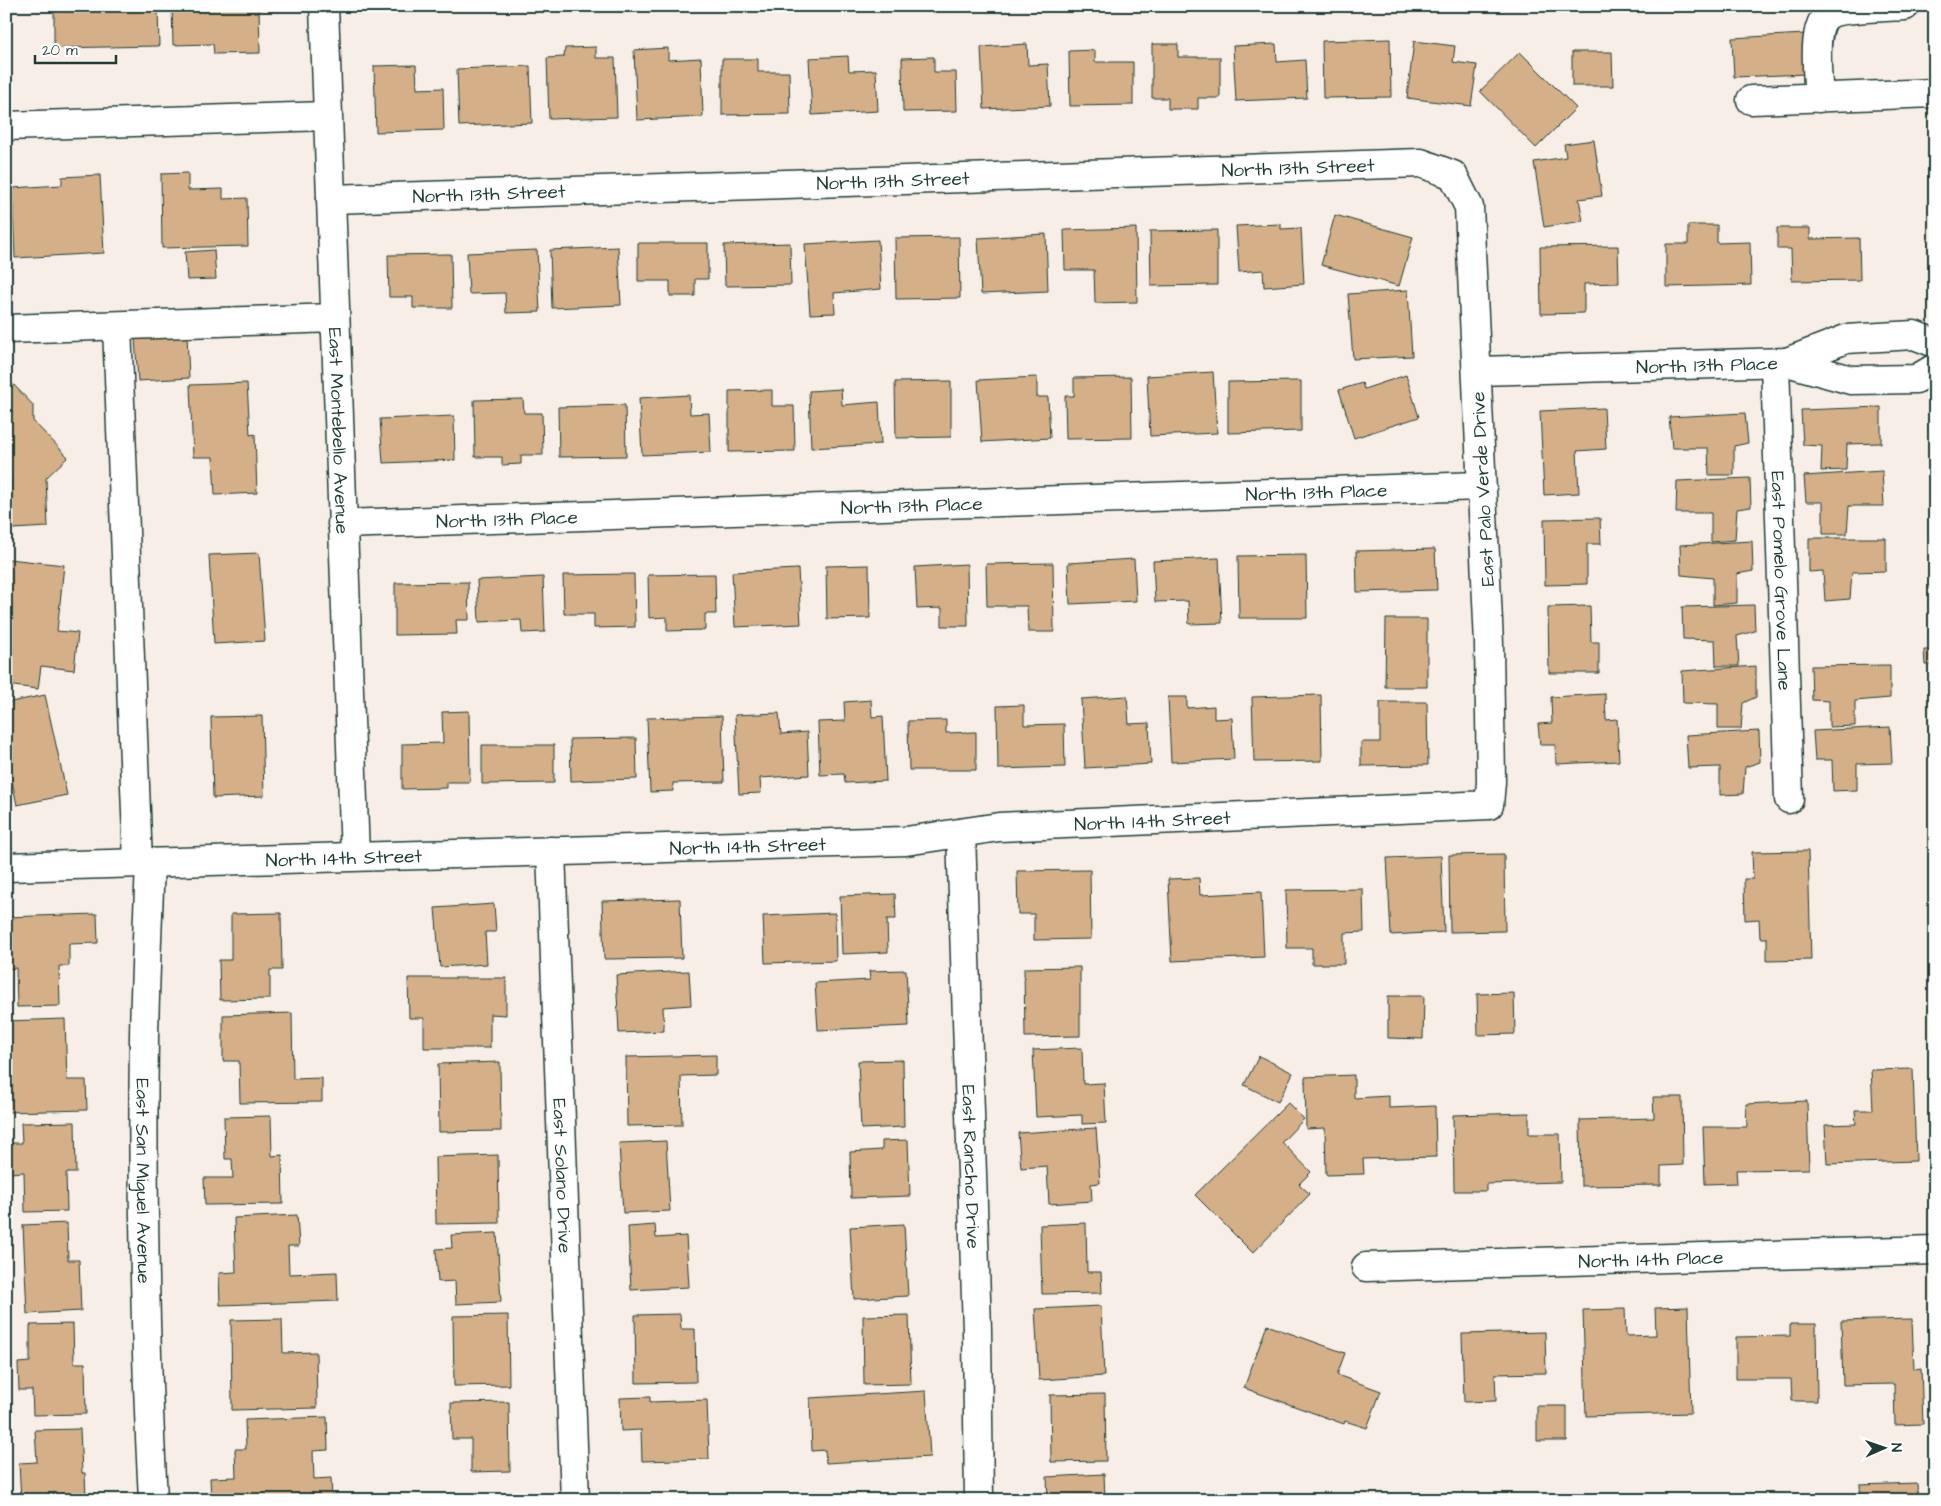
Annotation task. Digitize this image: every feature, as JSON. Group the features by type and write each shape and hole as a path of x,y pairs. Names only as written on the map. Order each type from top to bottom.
{"street":[{"name":"East Montebello Avenue","path":"324,6 355,856"},
{"path":"1819,98 1817,45 1821,23 1828,14 1905,6"},
{"path":"1751,100 1935,93"},
{"path":"6,126 327,116"},
{"name":"North 13th Street","path":"331,199 1421,162 1454,175"},
{"name":"East Palo Verde Drive","path":"1454,175 1470,207 1489,654 1491,782 1489,805"},
{"path":"6,329 335,318"},
{"name":"East San Miguel Avenue","path":"117,326 144,863 146,1360 153,1500"},
{"name":"North 13th Place","path":"1781,363 1846,339 1914,335 1935,343"},
{"name":"North 13th Place","path":"1477,371 1781,363 1851,380 1916,379 1935,368"},
{"name":"East Pomelo Grove Lane","path":"1781,363 1789,799"},
{"name":"North 13th Place","path":"342,524 1482,486"},
{"name":"North 14th Street","path":"6,867 906,840 999,827 1489,805"},
{"name":"East Rancho Drive","path":"961,832 977,1320 979,1500"},
{"name":"East Solano Drive","path":"551,851 575,1500"},
{"name":"North 14th Place","path":"1366,1267 1935,1250"}],"building":[{"path":"6,6 8,6 10,57 6,57"},
{"path":"54,6 158,6 159,46 54,48"},
{"path":"172,6 259,6 260,53 214,54 213,44 173,45"},
{"path":"1805,34 1807,74 1734,77 1732,38"},
{"path":"1390,39 1391,97 1323,98 1322,41"},
{"path":"1414,41 1455,46 1453,62 1477,65 1471,106 1407,98"},
{"path":"1027,44 1028,65 1048,64 1050,106 984,109 981,47"},
{"path":"1152,44 1178,44 1178,57 1220,57 1220,98 1198,98 1198,109 1168,109 1168,98 1152,98"},
{"path":"1276,44 1277,62 1305,60 1307,98 1236,101 1233,46"},
{"path":"596,47 596,58 615,58 617,117 549,119 547,58 564,57 565,48"},
{"path":"668,48 668,60 701,58 703,117 637,120 634,50"},
{"path":"1095,50 1095,62 1133,62 1133,105 1070,106 1069,51"},
{"path":"1520,52 1576,108 1536,148 1480,91"},
{"path":"1572,52 1612,52 1613,86 1572,86"},
{"path":"848,56 849,71 876,70 878,111 812,115 809,58"},
{"path":"934,57 934,72 956,72 957,111 903,112 902,58"},
{"path":"722,59 758,59 758,72 789,72 790,114 722,115"},
{"path":"416,65 417,89 443,88 444,130 376,132 374,66"},
{"path":"530,66 532,123 459,126 457,69"},
{"path":"1594,140 1602,196 1579,199 1583,221 1544,227 1534,162 1566,157 1564,144"},
{"path":"188,173 188,190 223,189 223,199 247,198 248,246 162,248 161,174"},
{"path":"100,175 104,253 15,258 12,188 62,185 62,177"},
{"path":"1335,215 1413,237 1399,286 1321,265"},
{"path":"1281,224 1281,229 1301,228 1304,284 1264,287 1263,270 1239,272 1236,226"},
{"path":"1688,225 1717,225 1717,243 1750,242 1751,285 1666,287 1666,244 1688,244"},
{"path":"1136,228 1137,302 1095,303 1094,270 1065,270 1064,230"},
{"path":"1777,228 1810,228 1810,239 1859,238 1860,280 1792,281 1791,249 1777,249"},
{"path":"1217,230 1217,285 1151,286 1150,231"},
{"path":"1046,234 1048,291 981,294 978,238"},
{"path":"959,237 960,298 896,299 895,238"},
{"path":"878,240 881,289 834,293 835,313 810,314 805,244"},
{"path":"638,243 708,243 708,279 695,279 695,296 670,296 670,281 638,281"},
{"path":"790,243 791,285 725,286 724,245"},
{"path":"1618,246 1619,283 1584,284 1584,313 1541,314 1540,247"},
{"path":"618,247 621,305 552,308 550,250"},
{"path":"214,250 216,279 187,280 185,252"},
{"path":"537,250 540,312 506,313 505,293 469,294 467,253"},
{"path":"451,254 452,308 413,308 413,297 389,297 388,255"},
{"path":"1408,290 1412,356 1353,359 1348,294"},
{"path":"187,335 189,378 138,381 135,339"},
{"path":"1213,372 1217,433 1150,436 1147,376"},
{"path":"1406,375 1419,417 1354,438 1339,390 1362,383 1364,389"},
{"path":"1037,377 1037,397 1048,397 1050,438 982,442 978,380"},
{"path":"1131,377 1132,438 1066,439 1065,396 1074,396 1074,378"},
{"path":"951,381 951,437 896,438 895,382"},
{"path":"1301,381 1301,431 1228,433 1228,382"},
{"path":"11,382 33,405 33,421 68,457 46,478 48,527 13,529 11,478 6,473 6,386"},
{"path":"247,383 250,435 255,434 257,493 215,495 213,457 193,457 190,385"},
{"path":"841,389 842,405 879,402 881,444 811,448 809,391"},
{"path":"772,390 772,406 794,406 795,451 729,452 729,391"},
{"path":"689,395 690,414 709,413 711,452 642,455 639,398"},
{"path":"523,399 524,413 542,413 543,455 521,455 521,464 502,465 502,457 475,457 474,400"},
{"path":"625,405 626,456 559,457 558,407"},
{"path":"1881,407 1881,443 1847,444 1846,470 1821,471 1822,446 1803,445 1801,410"},
{"path":"1604,408 1606,449 1577,451 1579,493 1544,495 1540,411"},
{"path":"1745,413 1748,443 1734,446 1734,475 1709,475 1708,448 1672,448 1669,417"},
{"path":"454,416 455,460 383,463 380,419"},
{"path":"1882,471 1884,506 1849,506 1847,534 1823,534 1823,502 1806,502 1804,476"},
{"path":"1750,478 1751,507 1737,509 1735,540 1711,542 1711,513 1676,513 1677,481"},
{"path":"1600,518 1601,544 1587,544 1587,584 1545,585 1544,519"},
{"path":"1809,538 1886,538 1886,571 1852,572 1850,599 1825,601 1823,571 1809,572"},
{"path":"1752,541 1753,571 1737,574 1737,603 1713,605 1713,578 1681,575 1680,545"},
{"path":"1435,549 1437,590 1357,592 1356,551"},
{"path":"259,553 265,641 214,644 209,555"},
{"path":"1306,555 1307,618 1239,618 1238,556"},
{"path":"1219,558 1222,623 1189,624 1188,601 1155,602 1153,561"},
{"path":"9,559 64,565 57,631 78,633 74,670 41,666 38,689 6,685 6,584"},
{"path":"1134,559 1136,601 1070,604 1068,563"},
{"path":"1053,563 1054,632 1028,632 1027,606 987,606 986,564"},
{"path":"967,564 968,626 942,626 942,608 917,609 915,567"},
{"path":"869,565 870,618 827,619 826,566"},
{"path":"798,569 801,624 735,627 732,572"},
{"path":"634,574 635,627 594,628 594,614 564,614 563,575"},
{"path":"715,574 716,614 705,614 705,630 667,631 667,617 649,618 648,575"},
{"path":"543,577 545,632 522,633 521,620 479,622 477,580"},
{"path":"468,582 469,620 456,620 457,634 395,635 395,583"},
{"path":"1754,605 1755,631 1737,636 1739,666 1716,666 1715,640 1683,639 1682,607"},
{"path":"1590,606 1591,642 1599,642 1599,673 1549,673 1548,607"},
{"path":"1386,619 1427,619 1427,687 1385,687"},
{"path":"1924,650 1931,650 1932,665 1925,665"},
{"path":"1890,665 1890,698 1855,701 1855,726 1829,727 1829,701 1812,700 1811,666"},
{"path":"1756,666 1756,697 1743,703 1741,729 1718,729 1718,704 1683,703 1682,671"},
{"path":"1605,694 1606,720 1617,719 1619,761 1556,764 1555,745 1540,745 1538,724 1552,723 1551,697"},
{"path":"45,695 67,795 17,805 6,753 6,703"},
{"path":"1321,695 1322,761 1254,762 1252,697"},
{"path":"1127,696 1129,724 1149,723 1151,764 1085,768 1081,699"},
{"path":"1168,697 1187,697 1187,708 1214,706 1214,719 1232,718 1234,759 1171,762"},
{"path":"871,700 872,717 883,716 886,781 845,783 844,774 820,775 818,722 845,721 844,702"},
{"path":"1380,702 1427,702 1428,765 1361,766 1361,742 1380,742"},
{"path":"1024,705 1024,725 1064,724 1065,767 998,769 997,706"},
{"path":"469,711 470,782 447,782 447,788 402,789 402,744 443,743 442,712"},
{"path":"779,713 781,734 807,732 809,775 760,778 761,793 739,794 735,715"},
{"path":"262,716 264,796 213,798 211,717"},
{"path":"722,716 724,782 673,783 673,791 650,792 647,718"},
{"path":"946,720 946,733 976,732 976,770 909,770 908,721"},
{"path":"1890,727 1892,763 1857,764 1857,790 1833,791 1832,760 1815,760 1813,731"},
{"path":"1759,731 1760,762 1745,767 1743,794 1720,795 1720,767 1688,768 1686,735"},
{"path":"636,738 637,779 571,781 570,739"},
{"path":"482,745 554,745 554,783 482,784"},
{"path":"1808,851 1811,960 1767,961 1767,938 1760,938 1759,919 1745,920 1744,879 1753,879 1752,852"},
{"path":"1504,854 1505,931 1450,932 1449,855"},
{"path":"1441,856 1444,932 1391,935 1387,858"},
{"path":"1090,870 1091,939 1034,940 1034,914 1018,914 1017,871"},
{"path":"1199,878 1200,895 1261,892 1264,957 1172,961 1168,879"},
{"path":"1363,889 1364,932 1344,933 1344,964 1312,964 1312,948 1287,948 1286,890"},
{"path":"895,894 896,919 887,919 888,952 842,954 840,896"},
{"path":"680,899 682,958 604,959 602,901"},
{"path":"494,904 496,932 485,932 487,964 440,967 435,908"},
{"path":"281,913 282,970 270,970 270,999 220,1000 219,960 231,960 231,914"},
{"path":"835,913 836,961 765,963 763,916"},
{"path":"97,914 98,943 69,944 69,966 59,966 60,1006 17,1007 16,968 6,969 6,917"},
{"path":"1080,967 1080,1036 1025,1037 1024,968"},
{"path":"906,970 909,1026 818,1030 815,983 870,980 869,971"},
{"path":"689,971 691,1005 663,1007 664,1031 619,1033 616,975"},
{"path":"408,978 506,978 506,1015 490,1014 490,1048 424,1048 424,1018 409,1018"},
{"path":"1514,993 1515,1034 1478,1035 1477,994"},
{"path":"1388,996 1424,996 1423,1039 1388,1038"},
{"path":"292,1013 293,1079 322,1078 322,1102 240,1103 239,1061 223,1061 223,1015"},
{"path":"65,1019 67,1080 86,1080 87,1110 6,1112 6,1021"},
{"path":"1082,1048 1083,1084 1104,1083 1106,1123 1082,1124 1082,1115 1036,1117 1033,1050"},
{"path":"716,1055 716,1075 681,1076 682,1125 627,1126 626,1057"},
{"path":"1259,1056 1293,1073 1278,1102 1244,1085"},
{"path":"903,1060 904,1127 861,1129 858,1061"},
{"path":"500,1062 501,1131 439,1132 438,1064"},
{"path":"1913,1069 1916,1161 1827,1164 1825,1125 1856,1124 1855,1110 1873,1110 1871,1070"},
{"path":"1354,1075 1354,1098 1389,1096 1389,1108 1435,1106 1436,1157 1363,1159 1364,1174 1326,1175 1325,1128 1306,1129 1305,1077"},
{"path":"1653,1097 1682,1097 1683,1165 1661,1166 1661,1185 1581,1186 1580,1120 1654,1118"},
{"path":"1807,1101 1809,1169 1736,1170 1737,1183 1705,1184 1703,1127 1747,1127 1746,1104"},
{"path":"1288,1103 1304,1119 1282,1142 1311,1172 1299,1184 1310,1194 1253,1253 1195,1195"},
{"path":"1529,1113 1529,1134 1560,1134 1561,1182 1486,1184 1486,1191 1454,1191 1453,1115"},
{"path":"271,1116 272,1156 282,1155 283,1204 205,1205 204,1178 233,1178 232,1159 225,1159 224,1117"},
{"path":"75,1122 76,1173 66,1173 67,1211 25,1212 24,1172 10,1173 10,1143 22,1143 21,1123"},
{"path":"1096,1128 1100,1183 1091,1184 1092,1201 1049,1204 1047,1166 1021,1168 1018,1133"},
{"path":"908,1140 910,1196 851,1198 850,1152 882,1150 882,1141"},
{"path":"666,1141 670,1211 623,1213 619,1143"},
{"path":"498,1155 499,1223 436,1224 435,1157"},
{"path":"297,1215 299,1246 288,1246 289,1274 337,1272 338,1301 220,1305 219,1273 236,1272 234,1218"},
{"path":"67,1223 68,1260 79,1260 81,1311 27,1314 23,1225"},
{"path":"1086,1223 1087,1272 1101,1272 1102,1293 1042,1294 1040,1225"},
{"path":"904,1224 908,1296 854,1299 850,1227"},
{"path":"655,1225 656,1238 686,1236 689,1287 631,1290 628,1227"},
{"path":"497,1233 501,1302 456,1304 455,1281 438,1282 436,1249 452,1248 451,1235"},
{"path":"1101,1306 1104,1376 1039,1380 1035,1309"},
{"path":"1688,1307 1691,1413 1586,1416 1583,1310 1625,1309 1626,1336 1656,1335 1655,1308"},
{"path":"680,1314 681,1329 695,1329 696,1382 636,1383 635,1315"},
{"path":"508,1315 509,1385 454,1386 453,1316"},
{"path":"909,1315 911,1384 864,1385 863,1316"},
{"path":"282,1319 283,1353 316,1352 317,1408 232,1410 231,1320"},
{"path":"1912,1319 1914,1369 1921,1368 1923,1424 1895,1425 1894,1384 1843,1385 1841,1321"},
{"path":"73,1324 74,1363 85,1363 86,1414 33,1415 32,1390 19,1390 18,1363 30,1362 30,1325"},
{"path":"1790,1324 1816,1324 1817,1401 1792,1401 1791,1379 1736,1379 1736,1337 1790,1336"},
{"path":"1267,1325 1345,1353 1337,1375 1381,1391 1367,1428 1345,1421 1344,1424 1244,1388"},
{"path":"1545,1332 1546,1373 1495,1374 1496,1401 1464,1402 1462,1334"},
{"path":"926,1391 930,1457 826,1463 825,1450 812,1451 810,1398"},
{"path":"1105,1394 1106,1461 1051,1462 1050,1395"},
{"path":"650,1397 650,1402 707,1400 709,1459 642,1461 641,1430 621,1431 620,1398"},
{"path":"509,1402 510,1471 471,1472 471,1439 452,1439 451,1403"},
{"path":"1537,1406 1567,1406 1567,1441 1537,1441"},
{"path":"327,1417 328,1450 313,1451 314,1479 331,1478 332,1500 211,1500 210,1478 236,1477 235,1449 246,1449 245,1420"},
{"path":"80,1429 82,1473 85,1473 86,1500 21,1500 19,1463 37,1462 35,1430"},
{"path":"1104,1474 1105,1500 1048,1500 1047,1477"},
{"path":"1917,1483 1918,1500 1861,1500 1860,1485"},
{"path":"1325,1496 1325,1500 1301,1500 1301,1497"},
{"path":"1803,1496 1803,1500 1748,1500 1748,1497"},
{"path":"1695,1498 1695,1500 1644,1500 1644,1499"}]}
